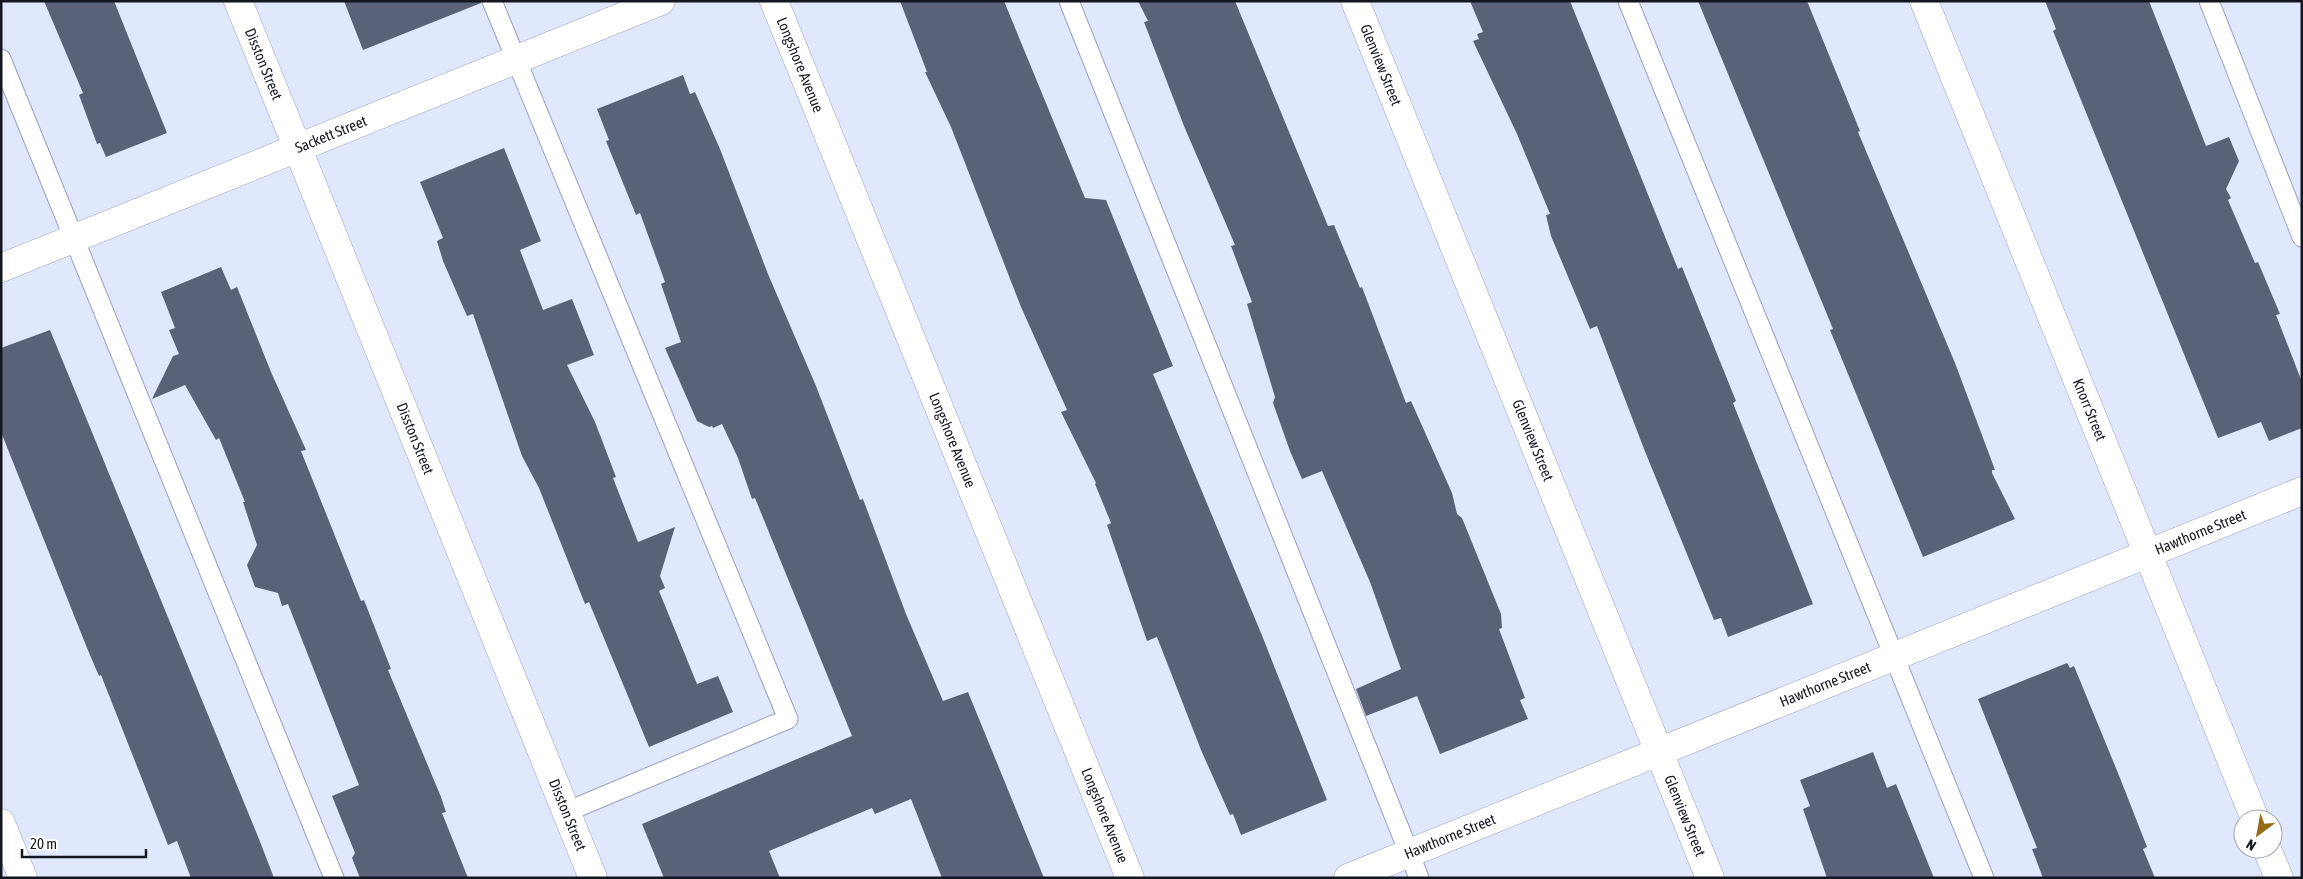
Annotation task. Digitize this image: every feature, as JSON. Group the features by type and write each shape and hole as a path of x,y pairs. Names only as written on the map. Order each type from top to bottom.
{"street":[{"name":"Disston Street","path":"238,1 593,878"},
{"name":"Sackett Street","path":"1,268 662,1"},
{"name":"Longshore Avenue","path":"774,1 1130,878"},
{"name":"Glenview Street","path":"1355,1 1710,878"},
{"name":"Knorr Street","path":"1924,1 2251,809"},
{"name":"Hawthorne Street","path":"1348,878 2302,491"},
{"path":"1,823 23,878"},
{"path":"2271,859 2279,878"}],"lane":[{"path":"492,1 788,719 566,812"},
{"path":"1069,1 1419,878"},
{"path":"1628,1 1984,878"},
{"path":"2209,1 2302,237"},
{"path":"1,59 334,878"}],"building":[{"path":"44,1 114,1 167,133 106,157 100,143 97,144 79,95 83,93"},
{"path":"344,1 481,1 481,3 363,50"},
{"path":"900,1 1004,1 1085,198 1106,200 1173,366 1153,374 1261,633 1327,800 1241,835 1233,814 1230,815 1201,750 1157,637 1147,641 1107,525 1111,523 1096,483 1061,412 1067,410 1021,307 951,127 925,72 927,72"},
{"path":"1138,1 1235,1 1328,226 1334,225 1360,288 1362,287 1406,403 1411,401 1452,493 1457,514 1462,518 1501,614 1502,628 1499,629 1525,698 1520,700 1528,719 1440,754 1417,696 1366,716 1356,689 1401,669 1370,582 1322,471 1302,479 1290,451 1273,403 1275,397 1247,304 1252,302 1231,246 1235,245 1184,126 1144,22 1148,21"},
{"path":"1470,1 1570,1 1678,269 1682,267 1736,401 1733,403 1813,604 1728,637 1721,618 1714,620 1644,449 1597,326 1590,329 1551,236 1546,215 1550,214 1517,134 1473,41 1479,39 1477,34 1483,32"},
{"path":"1698,1 1807,1 1860,131 1858,132 1955,363 1995,470 1992,470 1992,473 2015,519 1923,557 1830,330 1833,329"},
{"path":"2045,1 2149,1 2206,146 2229,137 2239,161 2226,189 2231,198 2228,200 2255,263 2258,262 2280,314 2276,315 2302,382 2302,428 2269,441 2261,422 2218,438 2053,31 2056,29"},
{"path":"683,75 690,94 695,92 720,149 768,274 816,386 860,500 863,499 906,614 943,701 968,692 1044,878 942,878 911,799 875,814 872,808 769,851 780,878 664,878 642,824 852,736 755,498 752,499 738,458 722,424 713,428 697,421 665,348 681,342 661,284 665,282 640,213 636,215 606,141 609,140 597,109"},
{"path":"504,148 541,241 520,250 543,310 572,299 594,355 567,365 595,422 616,477 613,478 638,542 675,527 660,576 665,588 659,591 697,684 718,676 733,712 649,747 589,602 585,604 539,488 522,456 473,314 467,316 443,261 437,241 443,238 420,182"},
{"path":"221,267 231,290 237,287 271,372 306,450 301,451 361,601 364,600 391,669 388,670 441,797 446,812 442,813 468,878 360,878 352,858 355,853 332,796 359,785 288,604 282,606 278,593 255,587 247,565 257,545 243,502 245,502 219,438 216,440 185,385 152,399 173,356 179,354 169,330 175,328 161,292"},
{"path":"50,330 274,878 191,878 177,841 168,845 101,675 99,676 87,648 1,432 1,348"},
{"path":"2067,663 2070,668 2074,666 2120,778 2147,847 2143,849 2155,878 2043,878 2032,849 2037,848 1978,699"},
{"path":"1873,752 1887,788 1896,784 1934,878 1827,878 1803,809 1810,806 1800,780"}]}
